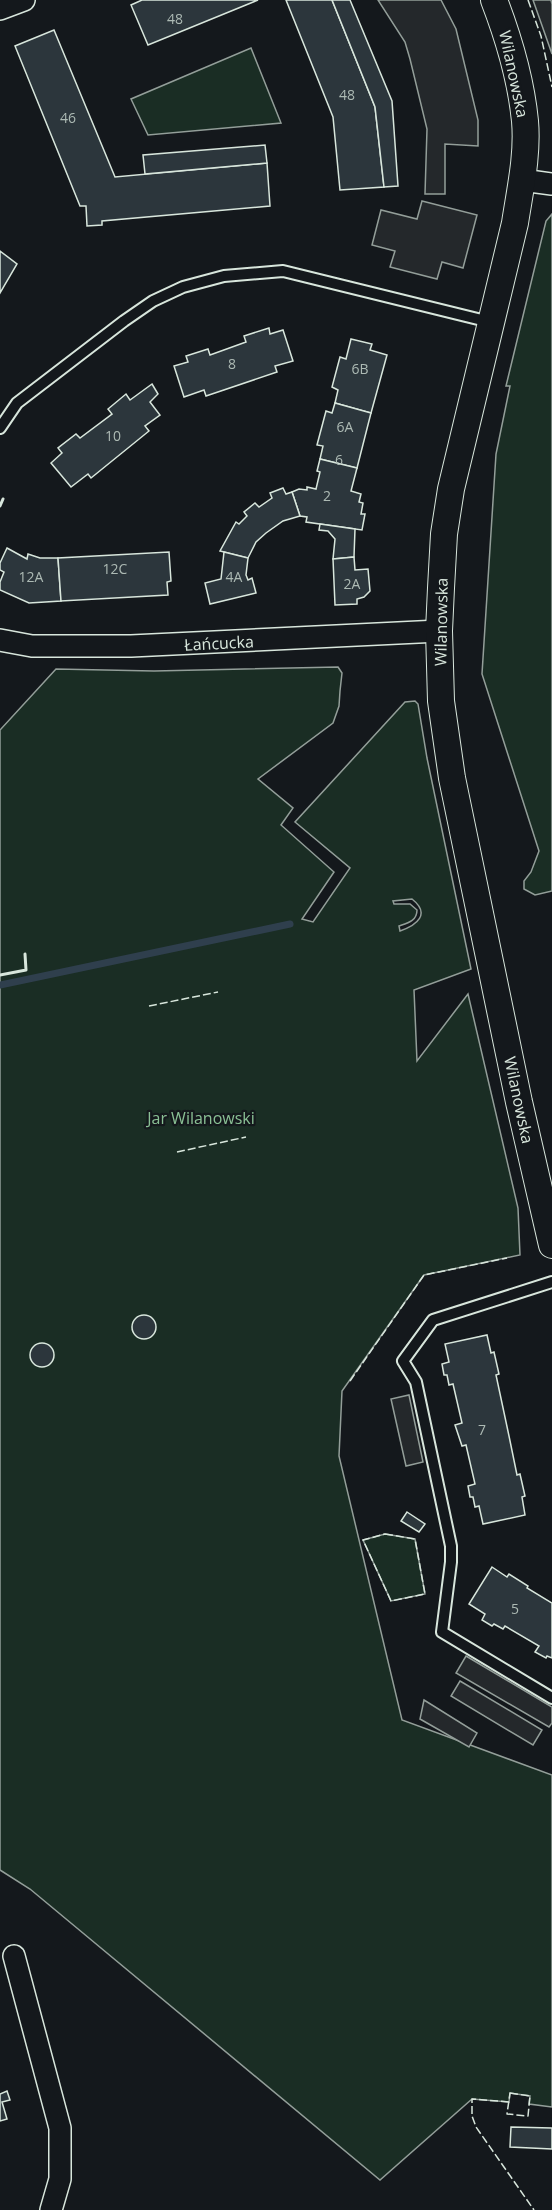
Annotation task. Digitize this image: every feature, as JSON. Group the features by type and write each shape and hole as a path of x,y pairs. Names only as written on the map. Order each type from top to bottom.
{"street":[{"path":"0,9 24,0"},
{"name":"Wilanowska","path":"494,0 507,38 525,123 522,180 515,223 451,489 444,534 439,630 441,700 452,778 519,1102 552,1245"},
{"path":"522,180 552,184"},
{"name":"Łańcucka","path":"0,640 32,646 131,646 439,630"},
{"path":"14,1956 60,2128 60,2179 51,2210"}],"lane":[{"path":"0,428 17,403 153,301 183,286 224,276 283,271 490,322"},
{"path":"552,1282 433,1320 403,1361 416,1382 451,1546 442,1632 552,1698"}],"green space":[{"path":"251,48 281,123 148,135 131,99"},
{"path":"552,214 552,891 535,895 524,889 524,881 531,872 539,851 482,674 496,454 510,386 506,386 546,221"},
{"name":"Jar Wilanowski","path":"338,667 342,673 339,706 333,723 258,779 293,808 281,825 334,872 302,919 313,922 350,868 295,822 405,702 415,701 418,704 471,969 414,990 417,1061 468,994 518,1208 520,1255 424,1275 342,1391 339,1456 402,1720 552,1775 552,2107 529,2104 530,2096 510,2093 509,2102 472,2099 380,2180 30,1889 0,1870 0,730 56,669 154,671","holes":["412,899 421,909 420,918 412,926 400,931 399,926 414,919 417,910 410,904 394,904 393,901"]},
{"path":"385,1534 415,1539 425,1594 391,1601 363,1540"}],"shaded area":[{"path":"378,0 441,0 456,29 478,120 478,146 445,144 445,194 425,194 427,129 405,42"},
{"path":"533,0 551,0 552,54"},
{"path":"422,201 477,215 463,268 442,262 437,279 390,267 395,251 372,245 381,210 417,219"},
{"path":"409,1395 423,1462 406,1466 391,1399"},
{"path":"466,1656 552,1707 552,1723 549,1727 456,1673"},
{"path":"460,1681 542,1730 533,1745 451,1696"},
{"path":"424,1700 477,1733 469,1747 420,1719"}],"building":[{"path":"142,0 258,0 148,45 131,5"},
{"path":"286,0 332,0 375,107 384,187 340,190 333,117"},
{"path":"332,0 350,0 392,101 398,186 384,187 375,107"},
{"path":"54,30 115,177 267,163 270,206 102,221 102,225 87,226 86,206 80,206 15,46"},
{"path":"265,145 267,163 145,174 143,155"},
{"path":"0,251 17,264 0,293"},
{"path":"269,328 270,334 283,330 293,361 275,366 277,372 206,396 204,390 184,397 174,366 188,362 186,356 208,349 210,355 246,342 244,336"},
{"path":"351,339 372,344 370,350 387,355 371,413 335,403 338,390 332,387 340,357 346,359"},
{"path":"152,384 158,394 150,402 160,415 145,426 149,431 91,478 88,474 71,487 51,463 62,453 58,448 76,434 80,438 112,414 108,409 126,394 130,400"},
{"path":"335,403 371,413 357,468 320,459 323,446 317,445 326,411 332,413"},
{"path":"320,459 357,468 351,491 361,494 359,502 363,503 361,514 365,514 362,530 306,522 307,517 300,516 292,492 299,489 307,490 307,487 316,489"},
{"path":"283,488 286,494 292,492 300,516 283,521 266,533 256,542 248,558 220,551 236,522 239,524 247,516 244,512 255,503 259,507 272,498 270,493"},
{"path":"320,524 355,529 354,557 333,559 335,539 328,531 319,530"},
{"path":"7,548 27,559 28,554 40,558 58,558 61,601 29,603 0,590 4,572 0,570 0,563"},
{"path":"169,552 171,581 167,582 168,595 61,601 58,558"},
{"path":"224,552 248,558 246,575 248,580 252,578 256,593 210,604 205,583 221,579"},
{"path":"354,557 355,570 368,569 370,591 364,597 357,599 357,604 335,605 333,559"},
{"path":"144,1315 149,1316 155,1322 155,1332 149,1338 144,1339 139,1338 133,1332 132,1327 133,1322 139,1316"},
{"path":"487,1335 499,1374 496,1375 517,1475 520,1474 525,1496 522,1497 525,1515 483,1524 479,1506 475,1507 473,1497 470,1497 468,1486 475,1484 466,1445 462,1446 455,1425 462,1423 453,1384 449,1385 442,1364 449,1362 445,1344"},
{"path":"42,1343 51,1346 54,1355 51,1364 42,1367 33,1364 30,1355 33,1346"},
{"path":"407,1512 425,1524 419,1532 401,1521"},
{"path":"492,1567 507,1577 509,1574 552,1603 552,1658 547,1656 546,1658 535,1652 539,1646 505,1626 503,1629 482,1620 485,1614 469,1604"},
{"path":"7,2091 10,2100 2,2102 7,2119 0,2121 0,2094"},
{"path":"511,2127 552,2128 552,2149 510,2147"}],"waterway":[{"path":"0,985 290,924"}],"fence":[{"path":"528,0 541,36 552,87"},
{"path":"149,1006 218,992"},
{"path":"177,1152 246,1137"},
{"path":"350,1381 424,1275 507,1258"},
{"path":"385,1534 415,1539 425,1594 391,1601 363,1540 385,1534"},
{"path":"510,2093 530,2096 528,2116 507,2114 510,2093"},
{"path":"509,2102 472,2099 472,2116 476,2127 534,2210"}],"wall":[{"path":"0,506 3,499"},
{"path":"0,975 26,970 25,954"}]}
